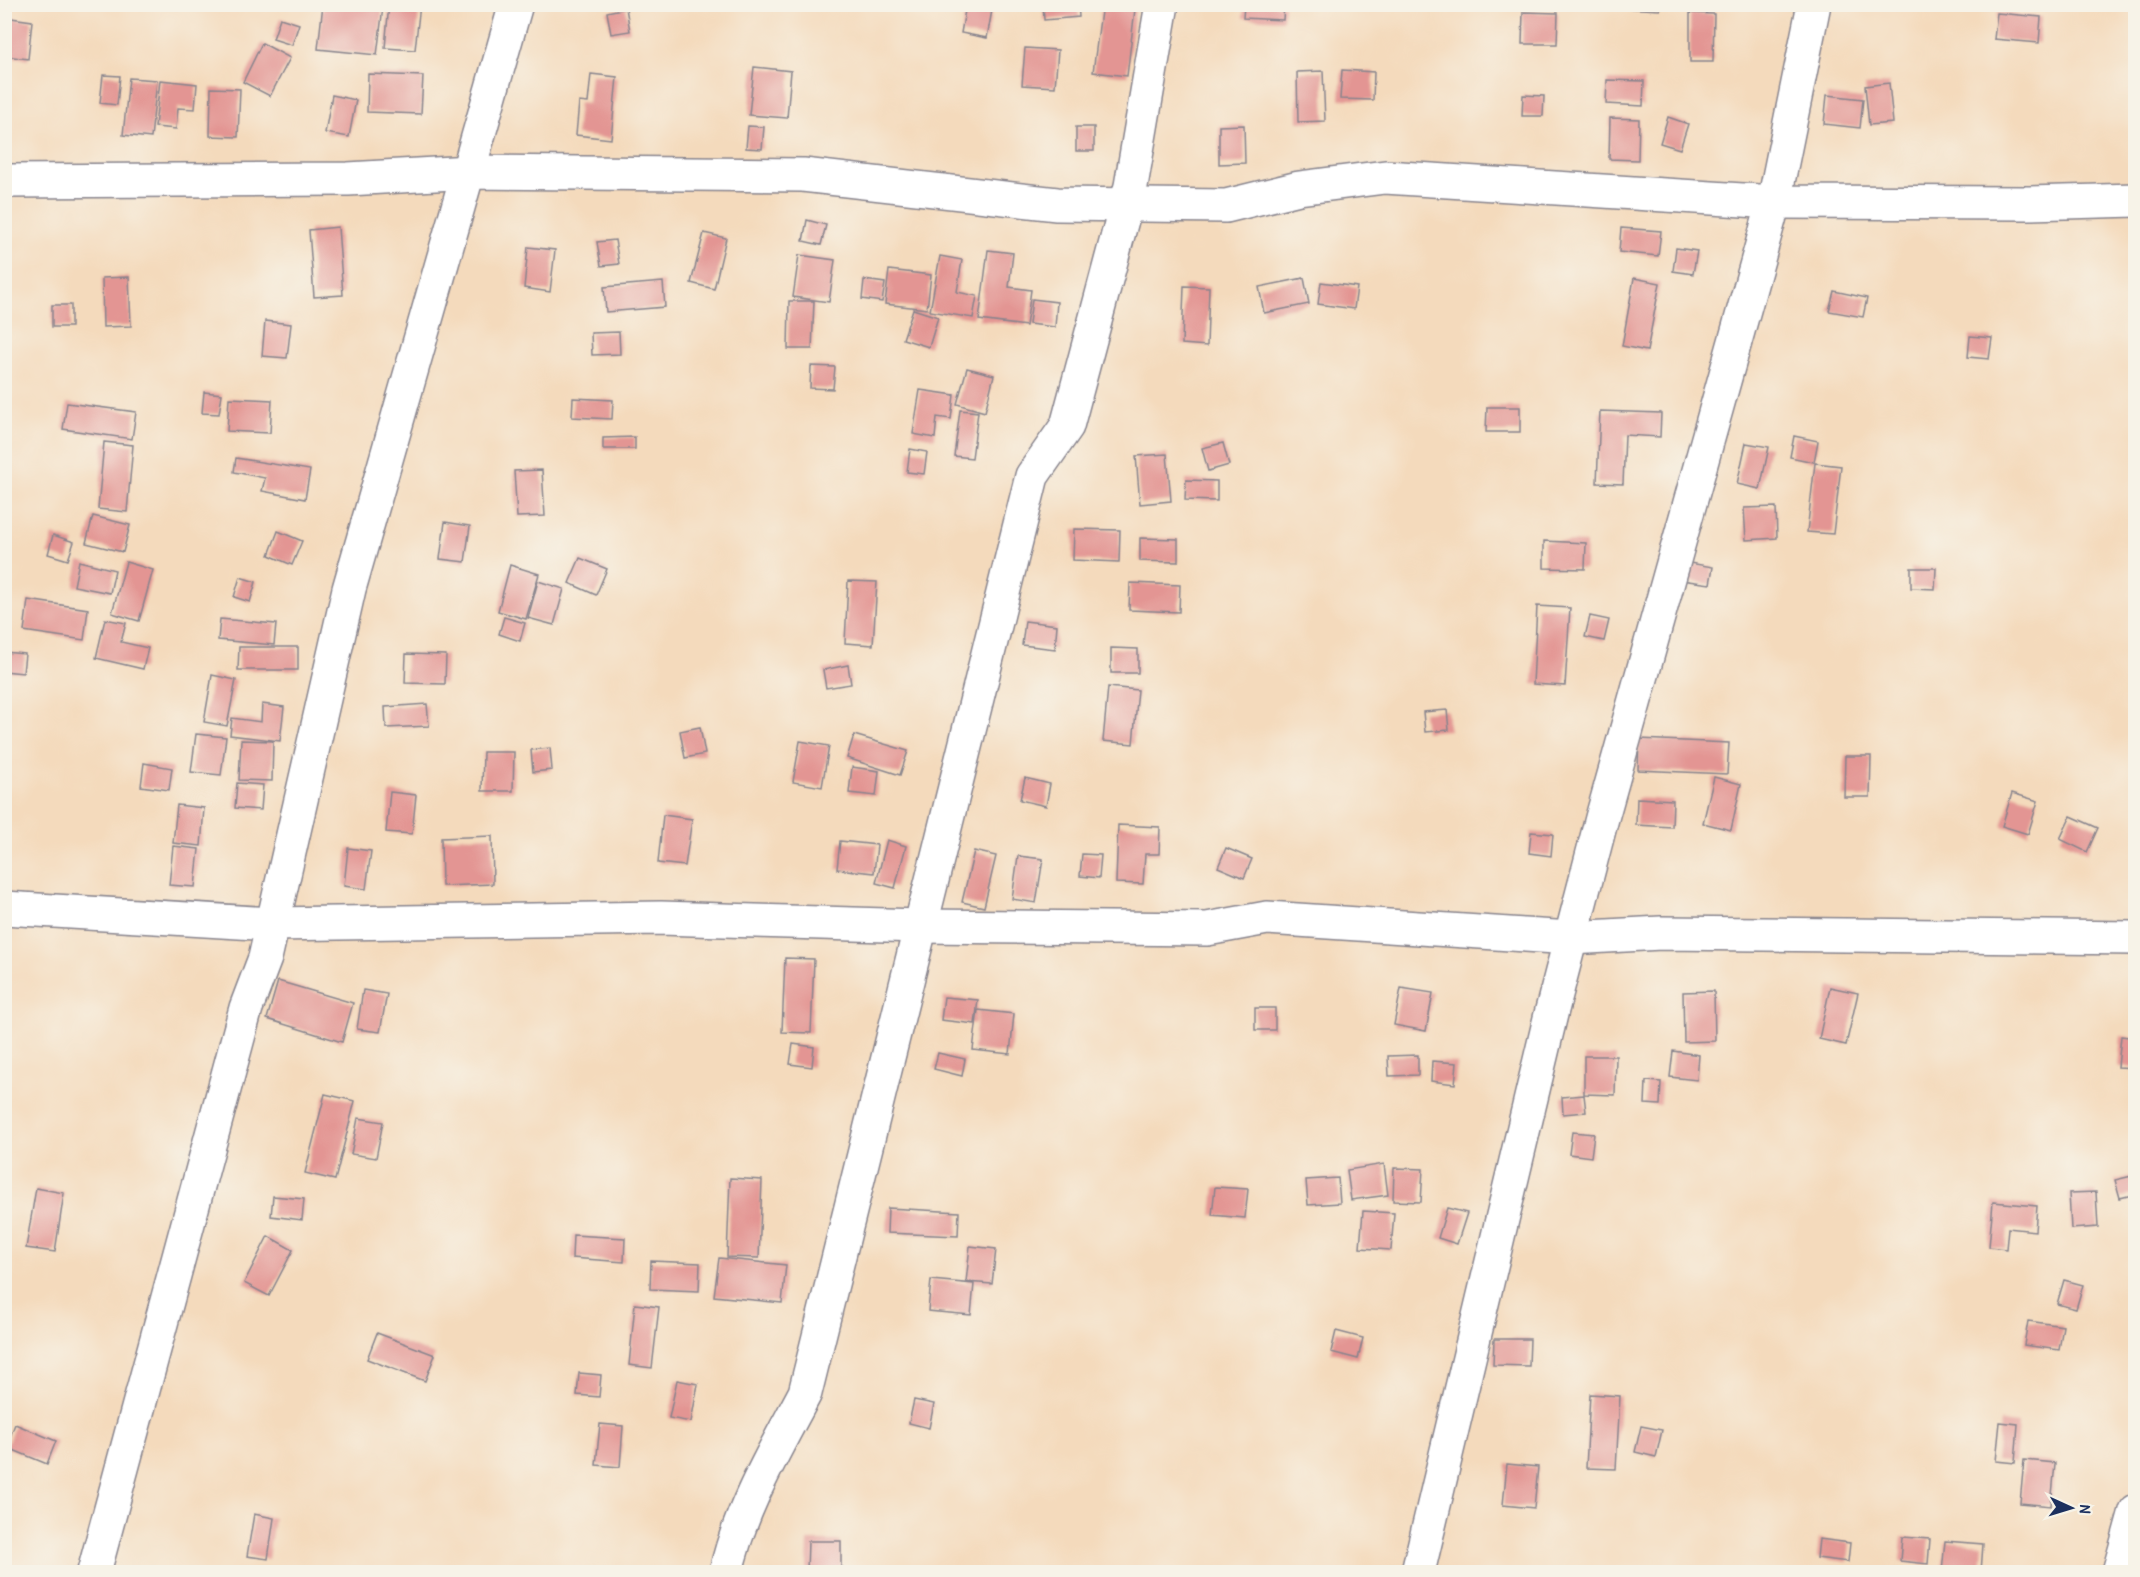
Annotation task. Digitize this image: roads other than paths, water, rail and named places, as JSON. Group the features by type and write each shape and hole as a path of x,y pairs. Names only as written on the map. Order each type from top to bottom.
{"street":[{"path":"94,1572 246,1008 265,958 349,589 470,172 516,4"},
{"path":"726,1572 733,1541 774,1452 805,1393 1032,476 1067,426 1126,205 1162,4"},
{"path":"1419,1572 1571,938 1774,202 1814,4"},
{"path":"4,181 348,179 470,172 803,175 1057,204 1226,206 1299,188 1385,177 1774,202 2029,203 2136,200"},
{"path":"4,908 273,924 661,918 919,926 1208,929 1267,918 1571,938 1661,933 2136,938"},
{"path":"2119,1572 2136,1511"}]}
